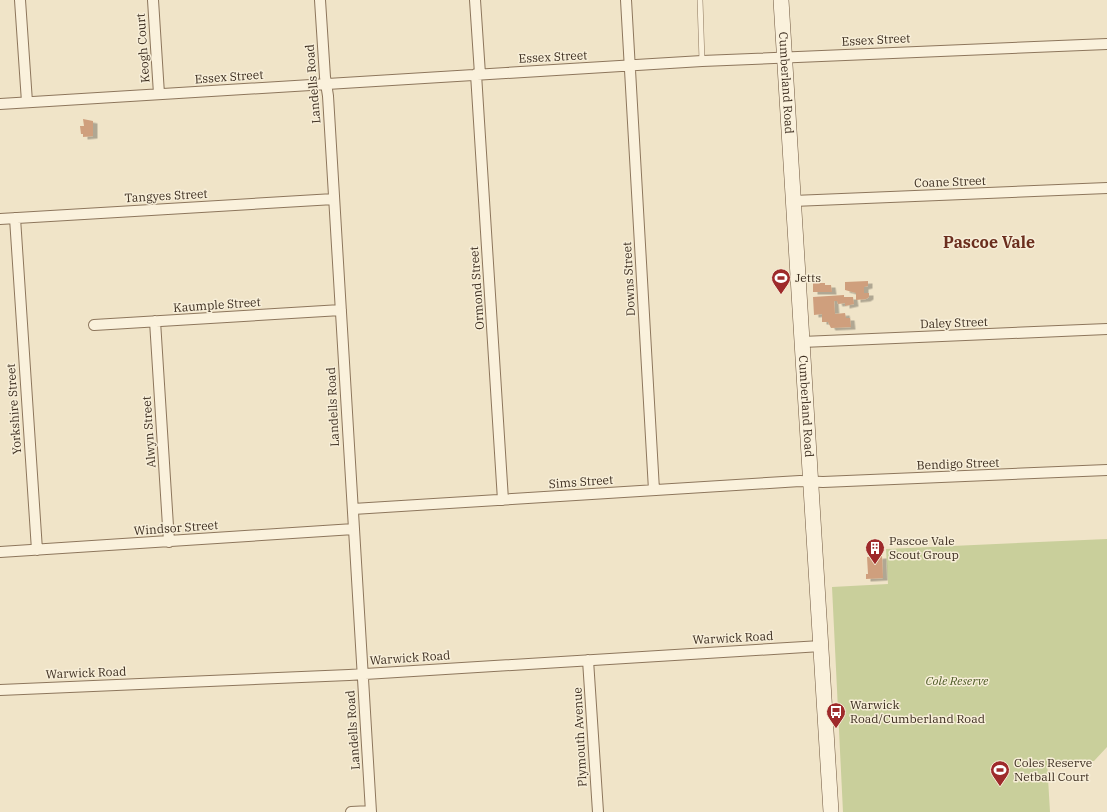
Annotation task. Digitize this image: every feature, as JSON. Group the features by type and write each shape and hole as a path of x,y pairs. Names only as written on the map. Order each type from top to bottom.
{"main road":[{"name":"Cumberland Road","path":"781,0 831,812"}],"street":[{"path":"20,0 27,102"},
{"name":"Keogh Court","path":"153,0 159,94"},
{"name":"Landells Road","path":"320,0 341,310 371,811"},
{"name":"Ormond Street","path":"475,0 503,500"},
{"name":"Downs Street","path":"626,0 654,490"},
{"name":"Essex Street","path":"0,104 702,61 1107,44"},
{"name":"Coane Street","path":"793,201 1107,188"},
{"name":"Tangyes Street","path":"0,219 334,199"},
{"name":"Yorkshire Street","path":"15,218 37,550"},
{"name":"Kaumple Street","path":"94,325 341,310"},
{"name":"Alwyn Street","path":"155,321 169,542"},
{"name":"Daley Street","path":"802,342 1107,330"},
{"name":"Bendigo Street","path":"810,482 1107,470"},
{"name":"Sims Street","path":"353,509 654,490 810,482"},
{"name":"Windsor Street","path":"0,552 354,529"},
{"name":"Warwick Road","path":"0,690 362,674 820,646"},
{"name":"Plymouth Avenue","path":"588,660 598,812"},
{"path":"351,812 371,811"}],"lane":[{"path":"700,0 702,61"}],"green space":[{"name":"Cole Reserve","path":"1107,539 1107,747 1094,761 1047,761 1050,812 843,812 832,587 888,584 886,549"}],"building":[{"path":"83,119 93,121 93,136 83,137 83,134 81,134 80,126 84,126"},
{"path":"868,281 868,286 864,287 864,293 869,293 869,297 866,299 856,300 856,293 845,290 845,282"},
{"path":"813,283 825,283 825,285 831,285 832,292 813,292"},
{"path":"844,295 844,297 853,297 854,304 845,306 845,303 838,304 837,301 834,301 835,314 845,313 846,318 850,318 851,327 831,328 828,322 822,322 822,314 814,315 813,297"},
{"name":"Pascoe Vale Scout Group","path":"882,556 883,578 866,579 866,574 868,574 867,557"}],"place":[{"name":"Jetts","path":"781,295"},
{"name":"Pascoe Vale Scout Group","path":"875,565"},
{"name":"Warwick Road/Cumberland Road","path":"836,729"},
{"name":"Coles Reserve Netball Court","path":"1000,787"}],"district":[{"name":"Pascoe Vale","path":"989,242"}]}
